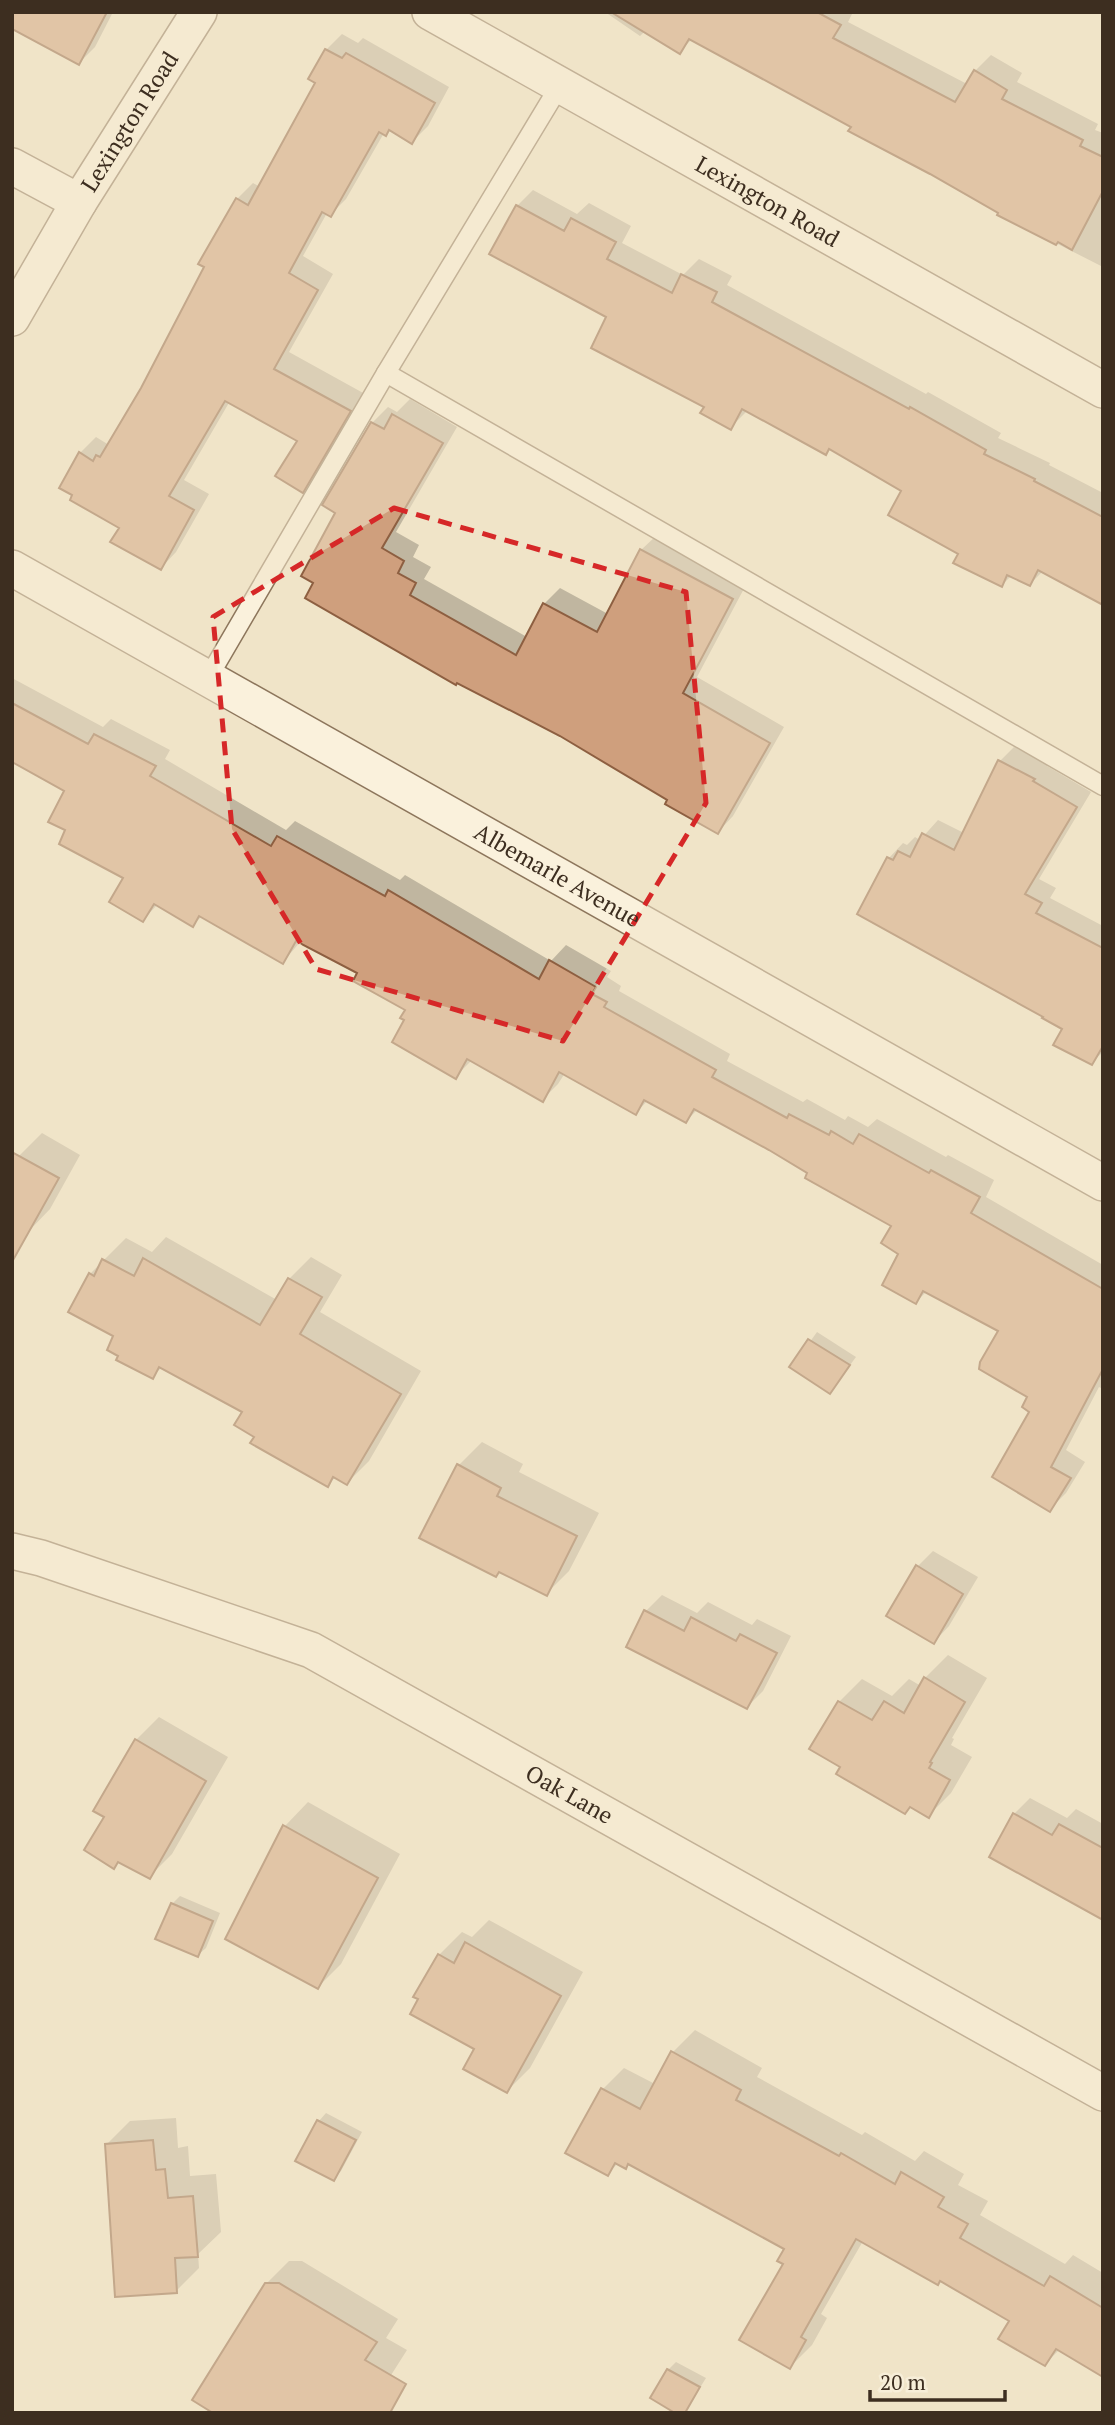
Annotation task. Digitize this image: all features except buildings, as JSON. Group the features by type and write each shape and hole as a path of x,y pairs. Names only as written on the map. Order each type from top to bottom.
{"street":[{"name":"Lexington Road","path":"12,166 79,202 199,12"},
{"name":"Lexington Road","path":"430,12 1103,390"},
{"path":"12,318 79,202"},
{"name":"Albemarle Avenue","path":"12,568 1101,1178"},
{"name":"Oak Lane","path":"12,1552 41,1558 311,1650 1103,2093"}],"lane":[{"path":"208,678 386,373 560,85"},
{"path":"386,373 1103,786"}],"highlighted area":[{"path":"394,508 686,592 706,803 563,1041 316,969 232,829 213,617"}]}
